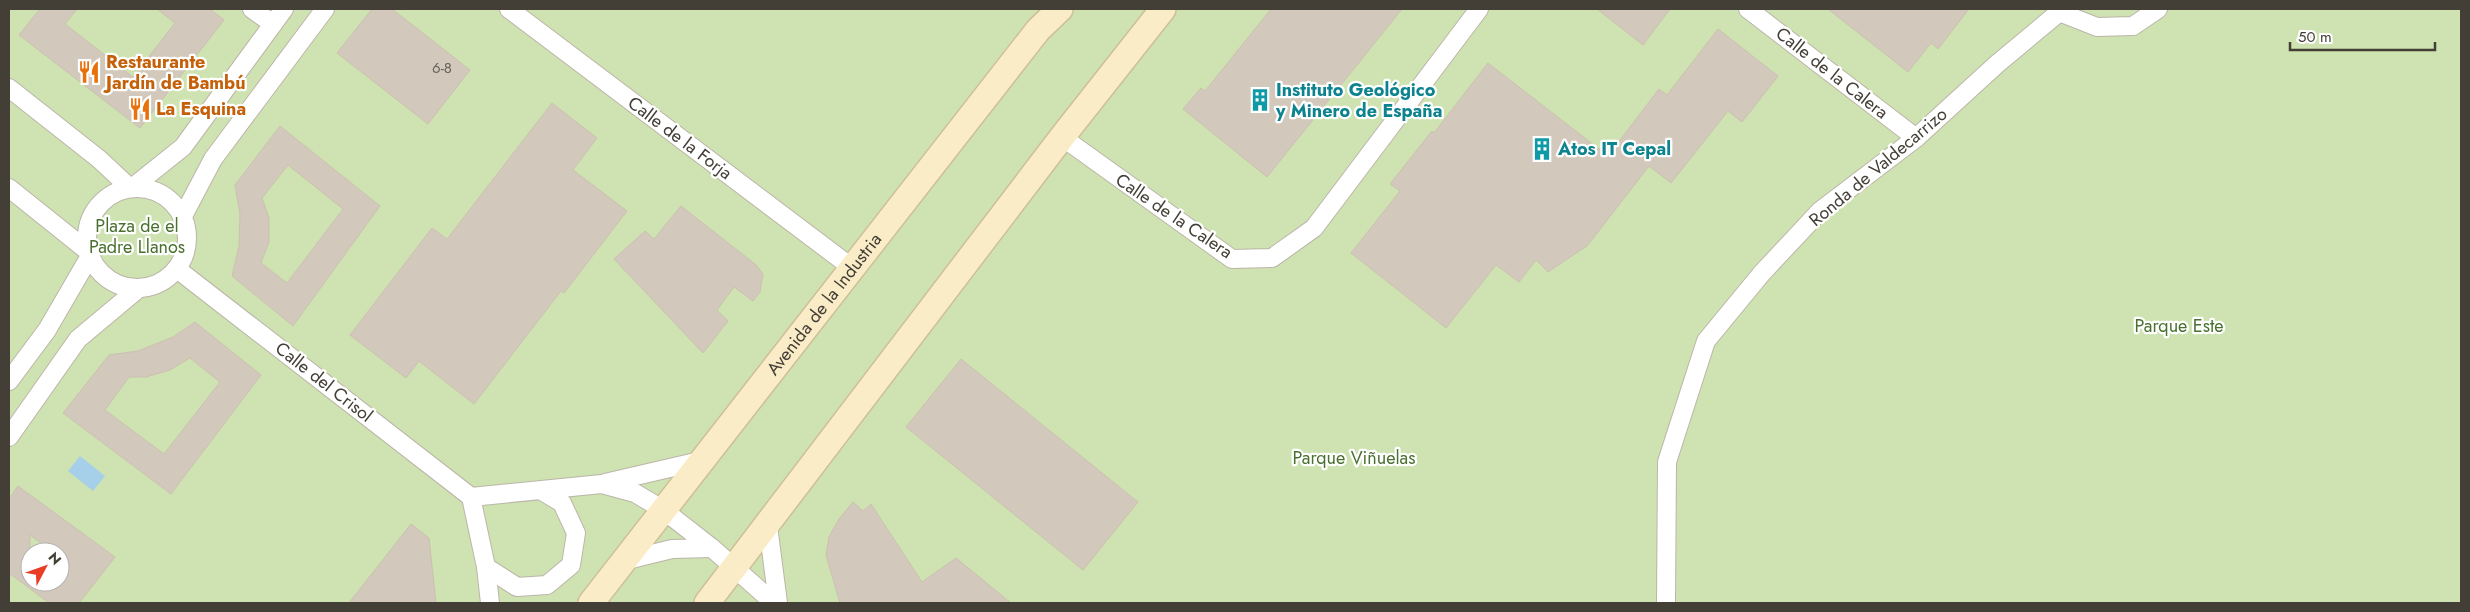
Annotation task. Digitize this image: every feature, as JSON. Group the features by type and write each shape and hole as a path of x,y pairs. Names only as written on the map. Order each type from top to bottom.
{"street":[{"path":"252,9 273,24"},
{"path":"132,188 183,147 284,9"},
{"path":"183,216 213,159 326,9"},
{"name":"Calle de la Forja","path":"509,9 851,267"},
{"name":"Avenida de la Industria","path":"591,603 662,509 1038,30 1060,9"},
{"path":"708,603 1062,137 1163,9"},
{"name":"Calle de la Calera","path":"1062,137 1232,259 1272,258 1314,228 1479,9"},
{"name":"Calle de la Calera","path":"1748,9 1916,138"},
{"path":"2060,10 2097,27 2133,26 2158,9"},
{"name":"Ronda de Valdecarrizo","path":"1666,603 1667,462 1706,341 1762,273 1820,211 1916,138 2060,10"},
{"path":"9,88 99,159 132,188"},
{"path":"9,188 90,254 104,276 127,287 154,286 167,279 177,269 188,243 187,229 183,216 168,197 157,191 132,188 115,192 100,203 92,215 87,228 90,254 47,330 9,381"},
{"name":"Calle del Crisol","path":"177,269 470,497"},
{"path":"9,437 78,339 139,288"},
{"path":"490,603 486,567 470,497 602,484 700,461"},
{"path":"602,484 635,493 662,509 712,548 774,603"},
{"path":"486,567 517,587 547,585 571,565 576,533 562,502 542,490"},
{"path":"768,526 778,603"},
{"path":"623,561 672,549 712,548"}],"green space":[{"path":"9,9 2461,9 2461,603 9,603"}],"water":[{"path":"80,456 105,476 93,491 68,471"}],"building":[{"path":"40,9 77,9 65,24 133,77 175,23 157,9 210,9 224,20 140,128 19,35"},
{"path":"372,9 392,9 470,70 428,124 337,53"},
{"name":"Instituto Geológico y Minero de España","path":"1271,9 1402,9 1267,177 1183,109 1201,88 1205,91"},
{"path":"1597,9 1670,9 1643,45"},
{"path":"1828,9 1969,9 1938,49 1931,43 1908,72"},
{"path":"1718,29 1778,76 1742,122 1728,111 1671,183 1649,166 1587,246 1548,272 1536,260 1519,282 1496,265 1446,328 1351,253 1400,191 1390,184 1432,131 1434,133 1488,63 1608,156 1659,89 1667,95"},
{"path":"552,103 597,138 573,170 627,211 564,293 561,291 474,404 419,361 406,378 350,335 432,228 447,239"},
{"path":"280,126 380,206 293,326 232,276 239,246 240,214 235,185","holes":["288,165 343,209 287,283 261,263 269,242 269,218 262,198"]},
{"path":"681,206 755,264 763,274 760,292 753,301 734,287 717,310 728,321 703,353 614,259 645,231 654,239"},
{"path":"195,322 261,375 171,494 63,413 109,355 138,351 173,337","holes":["190,358 220,382 164,454 105,410 129,377 146,377 170,370"]},
{"path":"961,359 1138,502 1083,570 906,427"},
{"path":"18,486 115,557 79,603 49,603 34,592 70,592 70,542 39,542 30,535 30,542 20,542 20,581 9,573 9,499"},
{"path":"853,502 863,511 871,504 922,582 956,558 1011,603 840,603 826,555 829,537 839,519"},
{"path":"411,524 429,538 436,603 349,603"}],"place":[{"name":"Restaurante Jardín de Bambú","path":"89,72"},
{"name":"Instituto Geológico y Minero de España","path":"1260,100"},
{"name":"La Esquina","path":"140,109"},
{"name":"Atos IT Cepal","path":"1542,149"}],"park label":[{"name":"Plaza de el Padre Llanos","path":"137,236"},
{"name":"Parque Este","path":"2179,326"},
{"name":"Parque Viñuelas","path":"1354,458"}]}
